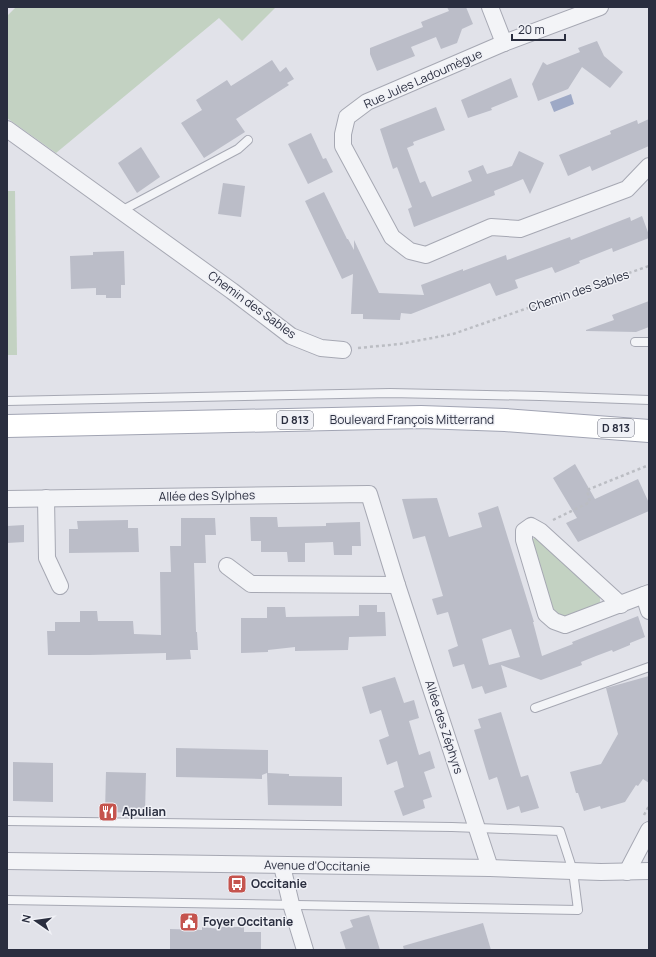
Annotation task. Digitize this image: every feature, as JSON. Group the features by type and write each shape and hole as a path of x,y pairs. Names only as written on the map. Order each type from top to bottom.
{"main road":[{"name":"Boulevard François Mitterrand","path":"7,426 421,418 505,420 649,431"},
{"path":"583,425 649,427"}],"street":[{"path":"490,7 504,44"},
{"name":"Rue Jules Ladoumègue","path":"600,7 504,44 367,102 347,117 343,134 343,146 392,238 410,251 426,255 491,227 520,229 627,189 649,166"},
{"name":"Chemin des Sables","path":"7,129 292,336 321,348 343,350"},
{"name":"Allée des Sylphes","path":"7,499 369,494"},
{"name":"Allée des Zéphyrs","path":"369,494 397,585 490,868"},
{"path":"46,498 47,558 60,586"},
{"path":"621,605 540,531 531,526 524,531 524,540 546,614 554,621 566,625 621,605 647,594 649,611"},
{"path":"226,566 251,584 397,585"},
{"path":"627,872 645,825"},
{"name":"Avenue d'Occitanie","path":"7,861 490,868 627,872 649,871"},
{"path":"282,866 291,904 306,950"}],"lane":[{"path":"121,211 238,149 248,140"},
{"path":"635,342 649,342"},
{"path":"7,401 390,393 649,400"},
{"path":"535,708 649,667"},
{"path":"7,821 477,828 560,831 573,871 578,910 7,900"}],"path":[{"name":"Chemin des Sables","path":"343,350 400,344 453,334 649,266"},
{"path":"540,531 556,518 590,502 586,490 649,465"},
{"path":"645,825 649,806"}],"green space":[{"path":"16,7 276,7 242,41 219,18 56,153 7,118 7,16"},
{"path":"7,191 15,191 17,355 7,355"},
{"path":"535,537 600,596 600,602 595,608 566,618 559,617 552,611 530,543"}],"water":[{"path":"571,94 574,104 554,112 550,102"}],"building":[{"path":"447,7 466,7 473,24 462,29 457,43 441,49 436,37 411,47 415,56 377,71 370,54 370,48 423,27 421,22 449,11"},
{"path":"597,41 604,56 623,72 610,88 582,67 568,89 538,101 532,84 543,62 547,65 580,52 578,48"},
{"path":"272,60 280,72 286,67 294,79 287,83 289,85 236,119 245,132 204,158 181,123 202,110 196,100 227,80 231,86"},
{"path":"511,78 518,97 491,108 492,110 468,118 461,100"},
{"path":"436,107 445,130 413,142 414,145 407,148 420,183 425,181 432,197 472,181 468,171 483,165 487,174 512,166 519,151 544,163 530,194 523,179 494,191 495,195 414,227 408,209 412,207 397,167 393,169 380,129"},
{"path":"649,119 649,146 592,171 590,166 568,176 559,155 611,134 610,131 637,120 638,124"},
{"path":"311,133 323,159 326,158 333,172 308,184 288,144"},
{"path":"141,147 160,177 137,193 118,163"},
{"path":"223,183 245,186 241,217 218,214"},
{"path":"324,192 354,250 354,240 379,293 424,295 421,285 463,269 463,271 506,255 507,260 570,237 571,240 630,217 631,221 642,216 649,238 613,252 612,248 579,261 580,263 555,273 552,267 515,280 518,288 496,296 490,283 411,314 401,313 400,320 363,319 363,314 351,314 353,274 342,279 305,201"},
{"path":"124,251 125,285 121,285 121,298 106,298 106,295 96,295 96,288 71,289 70,256 93,255 93,252"},
{"path":"649,301 649,327 636,332 586,331 614,320 612,315"},
{"path":"575,464 595,499 638,479 649,503 649,511 578,542 566,523 577,518 553,478"},
{"path":"437,498 449,537 482,527 478,513 498,506 534,622 542,656 573,644 572,642 638,616 645,637 613,652 612,650 581,662 582,665 541,680 501,665 507,687 485,694 482,686 472,689 464,664 453,667 448,650 458,646 448,612 437,615 432,599 443,596 425,536 413,539 402,499","holes":["511,629 520,657 489,665 482,639"]},
{"path":"250,517 277,517 278,527 326,526 326,523 360,522 361,546 352,546 352,555 334,555 333,542 305,543 305,562 288,562 287,552 261,552 261,541 251,541"},
{"path":"181,518 215,518 216,535 205,535 206,563 194,563 198,650 190,650 191,659 166,660 166,653 48,655 47,631 55,631 55,622 80,622 80,611 97,611 98,621 133,621 134,634 161,635 160,572 171,572 170,546 181,546"},
{"path":"128,520 128,528 138,528 139,552 69,553 69,529 78,529 77,521"},
{"path":"24,525 24,542 7,543 7,526"},
{"path":"359,605 377,605 377,612 385,612 386,636 349,637 348,650 295,651 295,647 268,650 268,652 241,653 241,618 267,618 267,607 285,607 286,617 359,616"},
{"path":"649,676 649,783 643,779 638,786 636,785 625,802 601,809 600,806 584,811 578,793 576,793 570,772 601,764 618,734 606,688"},
{"path":"395,677 404,703 414,700 419,718 409,721 419,755 430,751 435,768 424,772 432,797 423,800 425,808 403,816 394,791 404,787 397,761 387,765 379,740 389,736 381,710 370,714 362,687"},
{"path":"501,712 521,777 528,775 539,808 521,813 519,806 507,810 497,777 489,780 474,730 481,728 478,719"},
{"path":"176,748 268,750 268,773 289,774 289,776 342,777 342,806 268,805 267,773 262,775 262,779 176,777"},
{"path":"13,762 53,763 53,802 13,801"},
{"path":"106,772 146,773 145,813 105,812"},
{"path":"369,915 380,950 346,950 340,932 353,927 350,920"},
{"path":"483,923 491,950 404,950 403,946"},
{"path":"202,927 219,929 219,927 244,927 244,932 261,932 261,950 170,950 170,929 202,930"}],"place":[{"name":"Apulian","path":"108,812"},
{"name":"Occitanie","path":"237,884"},
{"name":"Foyer Occitanie","path":"189,922"}]}
